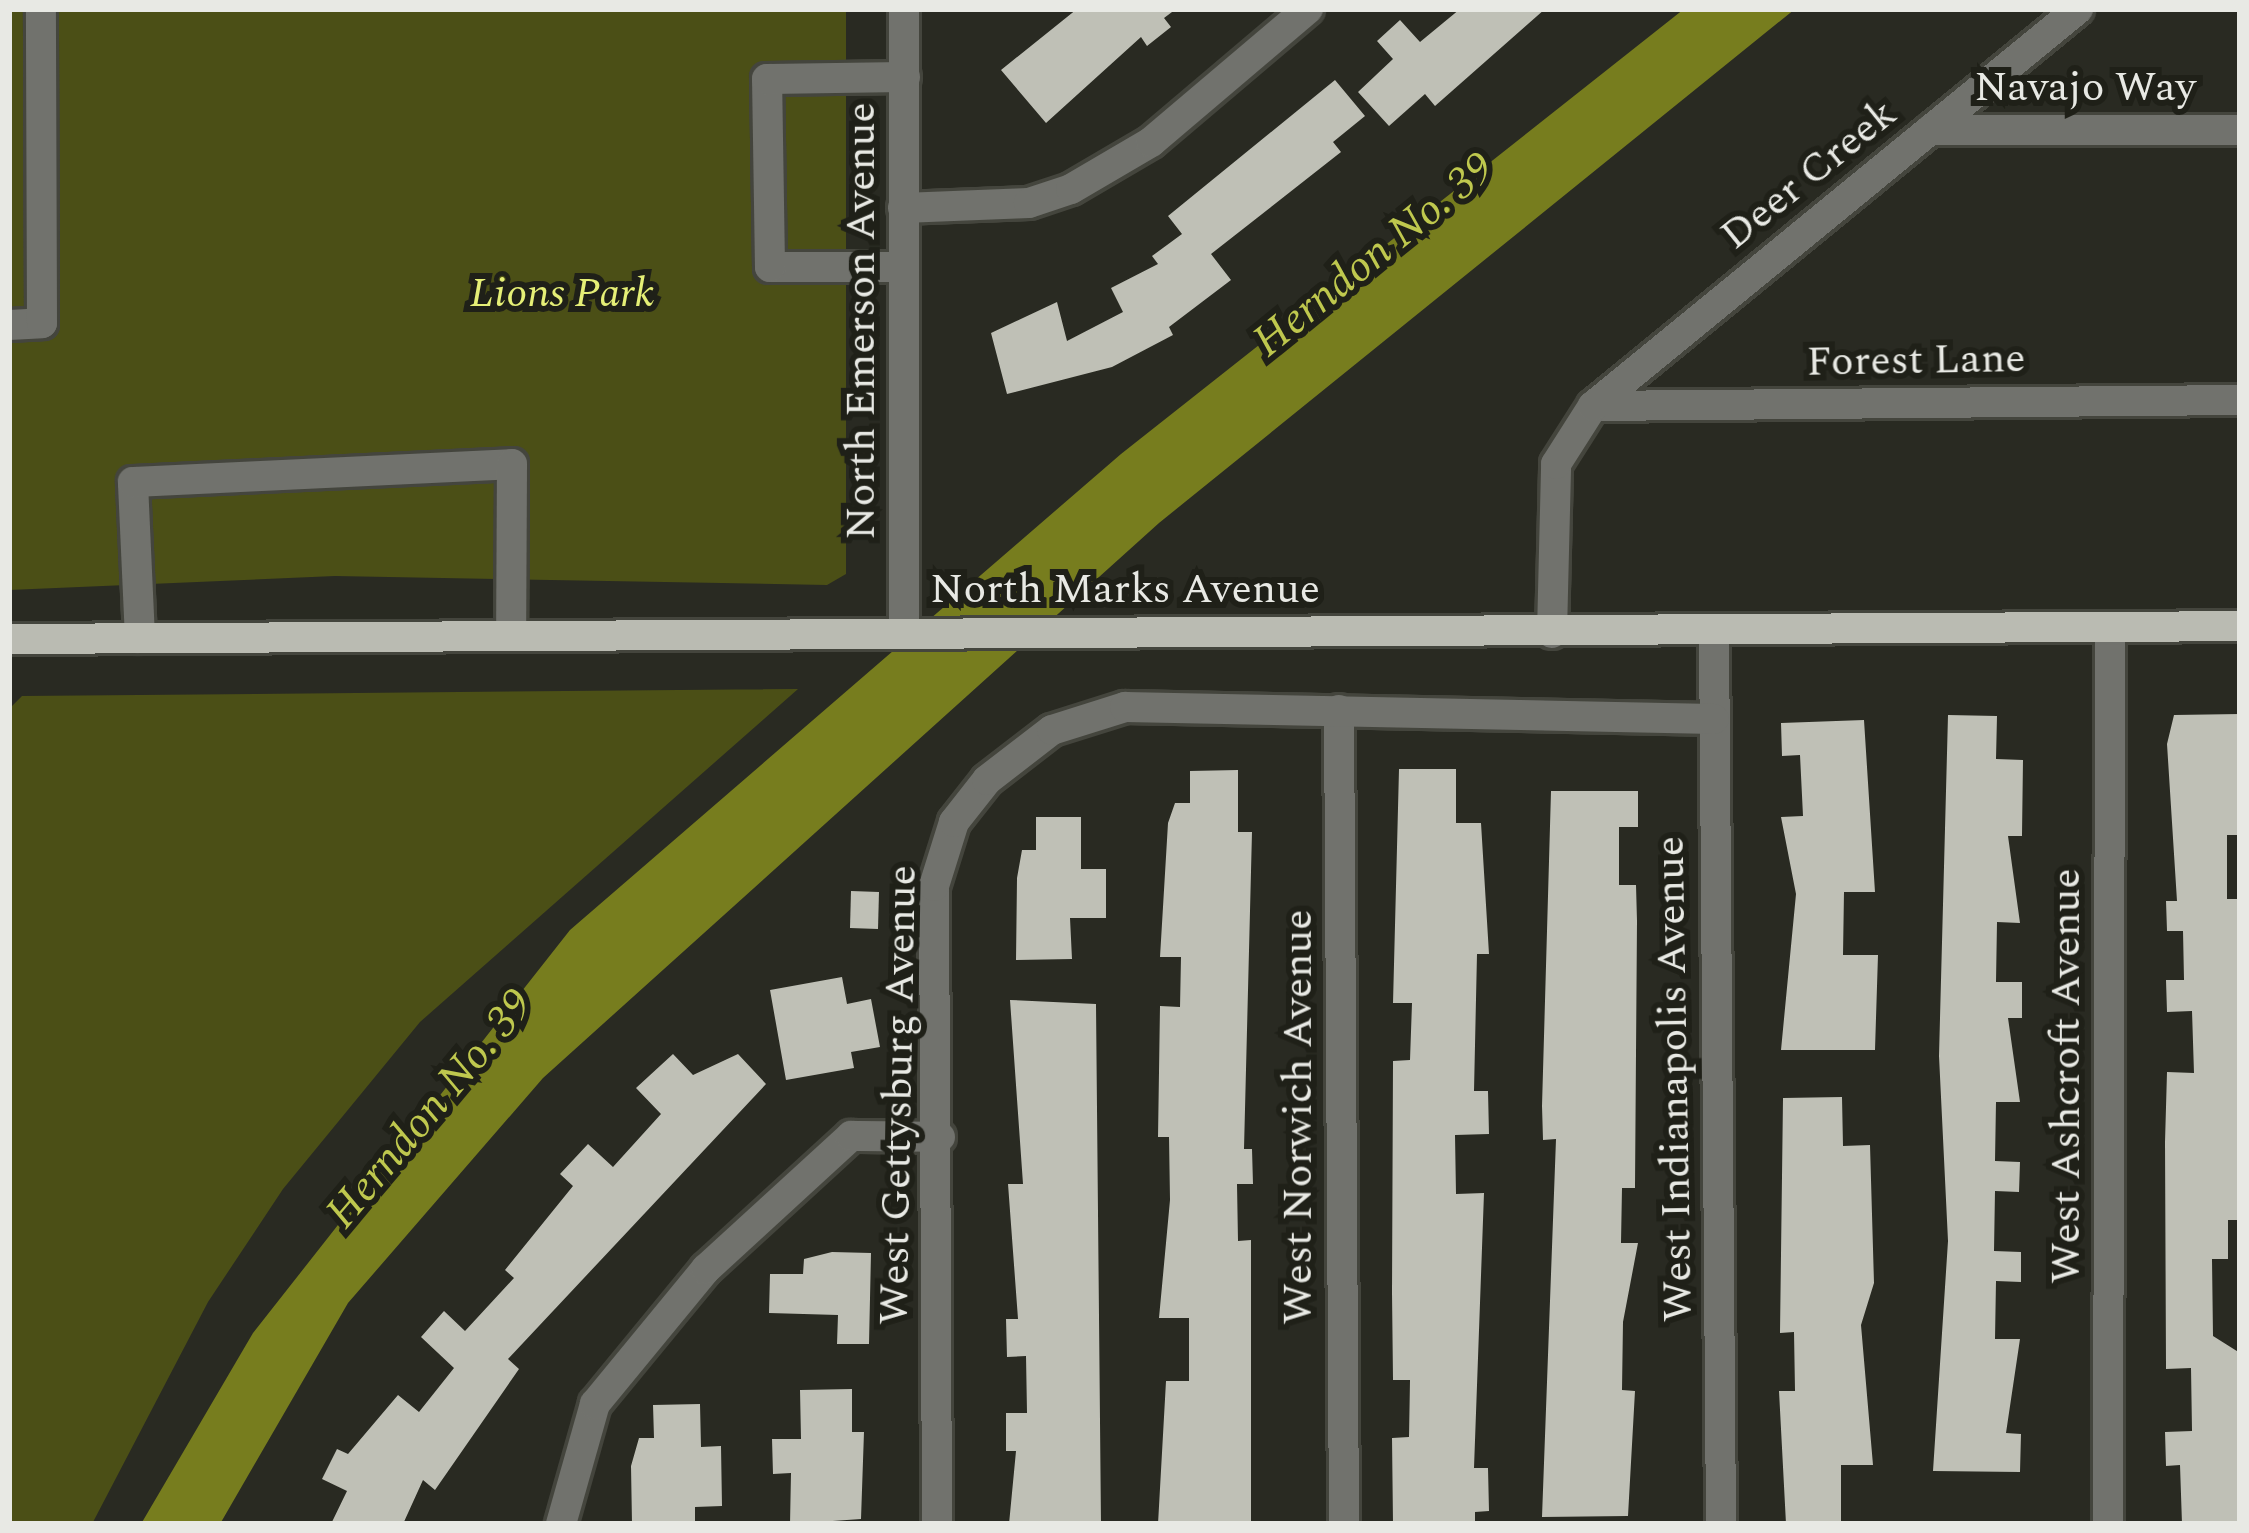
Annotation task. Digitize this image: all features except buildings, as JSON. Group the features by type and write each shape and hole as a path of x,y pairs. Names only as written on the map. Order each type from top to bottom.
{"main road":[{"name":"North Marks Avenue","path":"9,639 904,632 1714,634 2240,626"}],"street":[{"path":"9,325 42,323 41,9"},
{"name":"North Emerson Avenue","path":"904,9 904,632"},
{"path":"904,208 1029,203 1071,189 1150,142 1308,9"},
{"name":"Deer Creek","path":"1552,633 1556,464 1593,406 2078,9"},
{"path":"904,77 767,79 770,267 904,267"},
{"name":"Navajo Way","path":"1930,130 2240,130"},
{"name":"Forest Lane","path":"1593,406 2240,400"},
{"path":"140,638 133,482 512,464 511,635"},
{"name":"West Ashcroft Avenue","path":"2108,1524 2110,629"},
{"name":"West Indianapolis Avenue","path":"1714,634 1721,1524"},
{"name":"West Gettysburg Avenue","path":"937,1524 940,1137 934,886 954,822 987,780 1091,712 1339,710 1714,719"},
{"name":"West Norwich Avenue","path":"1339,710 1343,1524"},
{"path":"561,1524 595,1404 706,1268 850,1136 940,1137"}],"green space":[{"name":"Lions Park","path":"9,9 846,9 846,574 827,585 335,576 9,590"},
{"path":"798,689 420,1022 283,1189 208,1302 92,1524 9,1524 9,709 22,696"}],"water":[{"name":"Herndon No. 39","path":"1684,9 1795,9 1159,523 543,1078 348,1303 220,1524 141,1524 253,1333 570,930 1121,454"}]}
